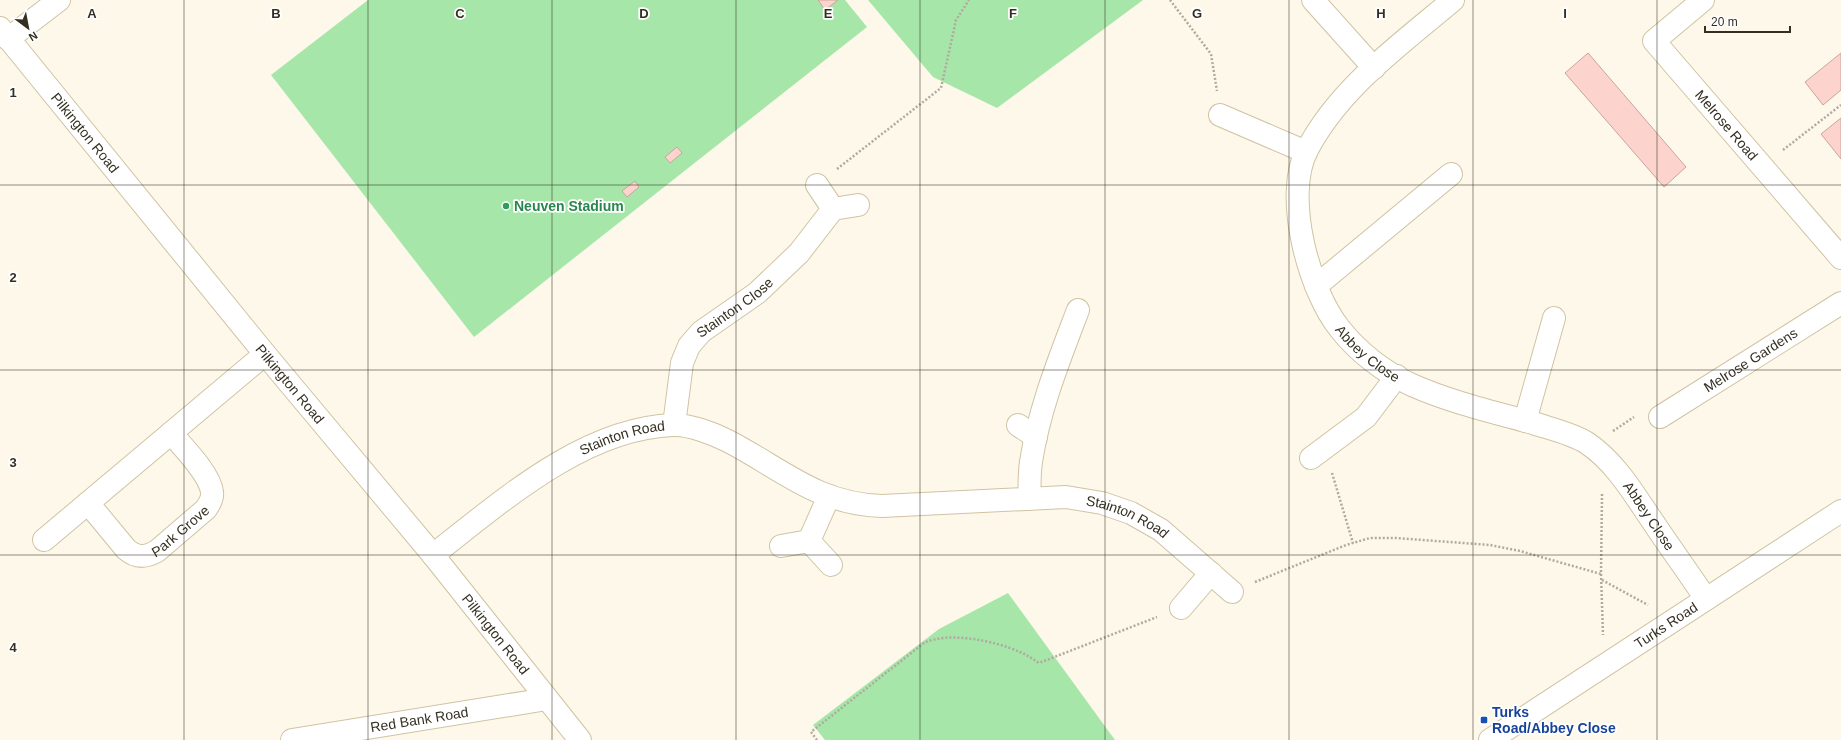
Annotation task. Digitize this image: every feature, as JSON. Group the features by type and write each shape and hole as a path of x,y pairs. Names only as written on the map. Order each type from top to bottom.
{"street":[{"path":"4,34 59,0"},
{"path":"1313,0 1374,68"},
{"name":"Abbey Close","path":"1453,0 1374,68 1336,108 1306,152 1299,177 1297,201 1303,242 1311,272 1322,301 1339,329 1361,350 1381,367 1411,385 1442,396 1564,432 1599,452 1624,478 1706,599"},
{"name":"Melrose Road","path":"1703,0 1654,41 1841,258"},
{"name":"Pilkington Road","path":"4,34 265,354 433,556 580,740"},
{"path":"1220,115 1306,152"},
{"path":"1316,286 1451,174"},
{"path":"817,185 833,209 858,205"},
{"name":"Stainton Close","path":"674,425 682,363 689,346 701,332 757,293 799,253 833,209"},
{"name":"Melrose Gardens","path":"1660,417 1841,303"},
{"path":"1029,499 1031,464 1036,437 1050,385 1078,310"},
{"path":"1525,421 1554,318"},
{"path":"44,540 265,354"},
{"path":"1318,453 1366,417 1397,376"},
{"name":"Stainton Road","path":"433,556 525,483 568,457 616,437 645,429 674,425 702,430 727,441 814,491 860,505 882,506 1066,497 1102,503 1131,513 1161,530 1232,592"},
{"path":"1018,425 1036,437"},
{"name":"Park Grove","path":"88,503 126,549 133,555 140,557 150,555 157,551 206,509 211,502 213,493 207,478 171,433"},
{"path":"808,541 829,496"},
{"name":"Turks Road","path":"1490,740 1841,511"},
{"path":"781,546 808,541"},
{"path":"808,541 831,566"},
{"path":"1182,608 1210,573"},
{"name":"Red Bank Road","path":"292,740 547,699"}],"path":[{"path":"817,185 941,88 956,20 969,0"},
{"path":"1170,0 1211,54 1220,115"},
{"path":"1762,167 1841,105"},
{"path":"1604,665 1601,579 1602,474 1599,452 1643,412 1660,417"},
{"path":"1318,453 1353,543"},
{"path":"1232,592 1353,543 1370,538 1396,538 1490,545 1520,551 1601,574"},
{"path":"1601,579 1673,620"},
{"path":"817,740 811,732 924,643 932,639 962,638 994,643 1020,652 1039,663 1182,608"}],"green space":[{"name":"Neuven Stadium","path":"368,0 845,0 867,27 474,337 271,75"},
{"path":"868,0 1143,0 997,108 933,77"},
{"path":"1008,593 1115,740 825,740 813,725 939,629"}],"building":[{"path":"818,0 838,0 825,10"},
{"path":"1588,53 1686,167 1664,187 1565,73"},
{"path":"1841,53 1841,90 1823,105 1805,82"},
{"path":"1841,118 1841,159 1821,134"},
{"path":"677,147 682,153 670,163 665,157"},
{"path":"635,181 639,187 627,197 622,191"}],"place":[{"name":"Neuven Stadium","path":"506,206"},
{"name":"Turks Road/Abbey Close","path":"1484,720"}]}
